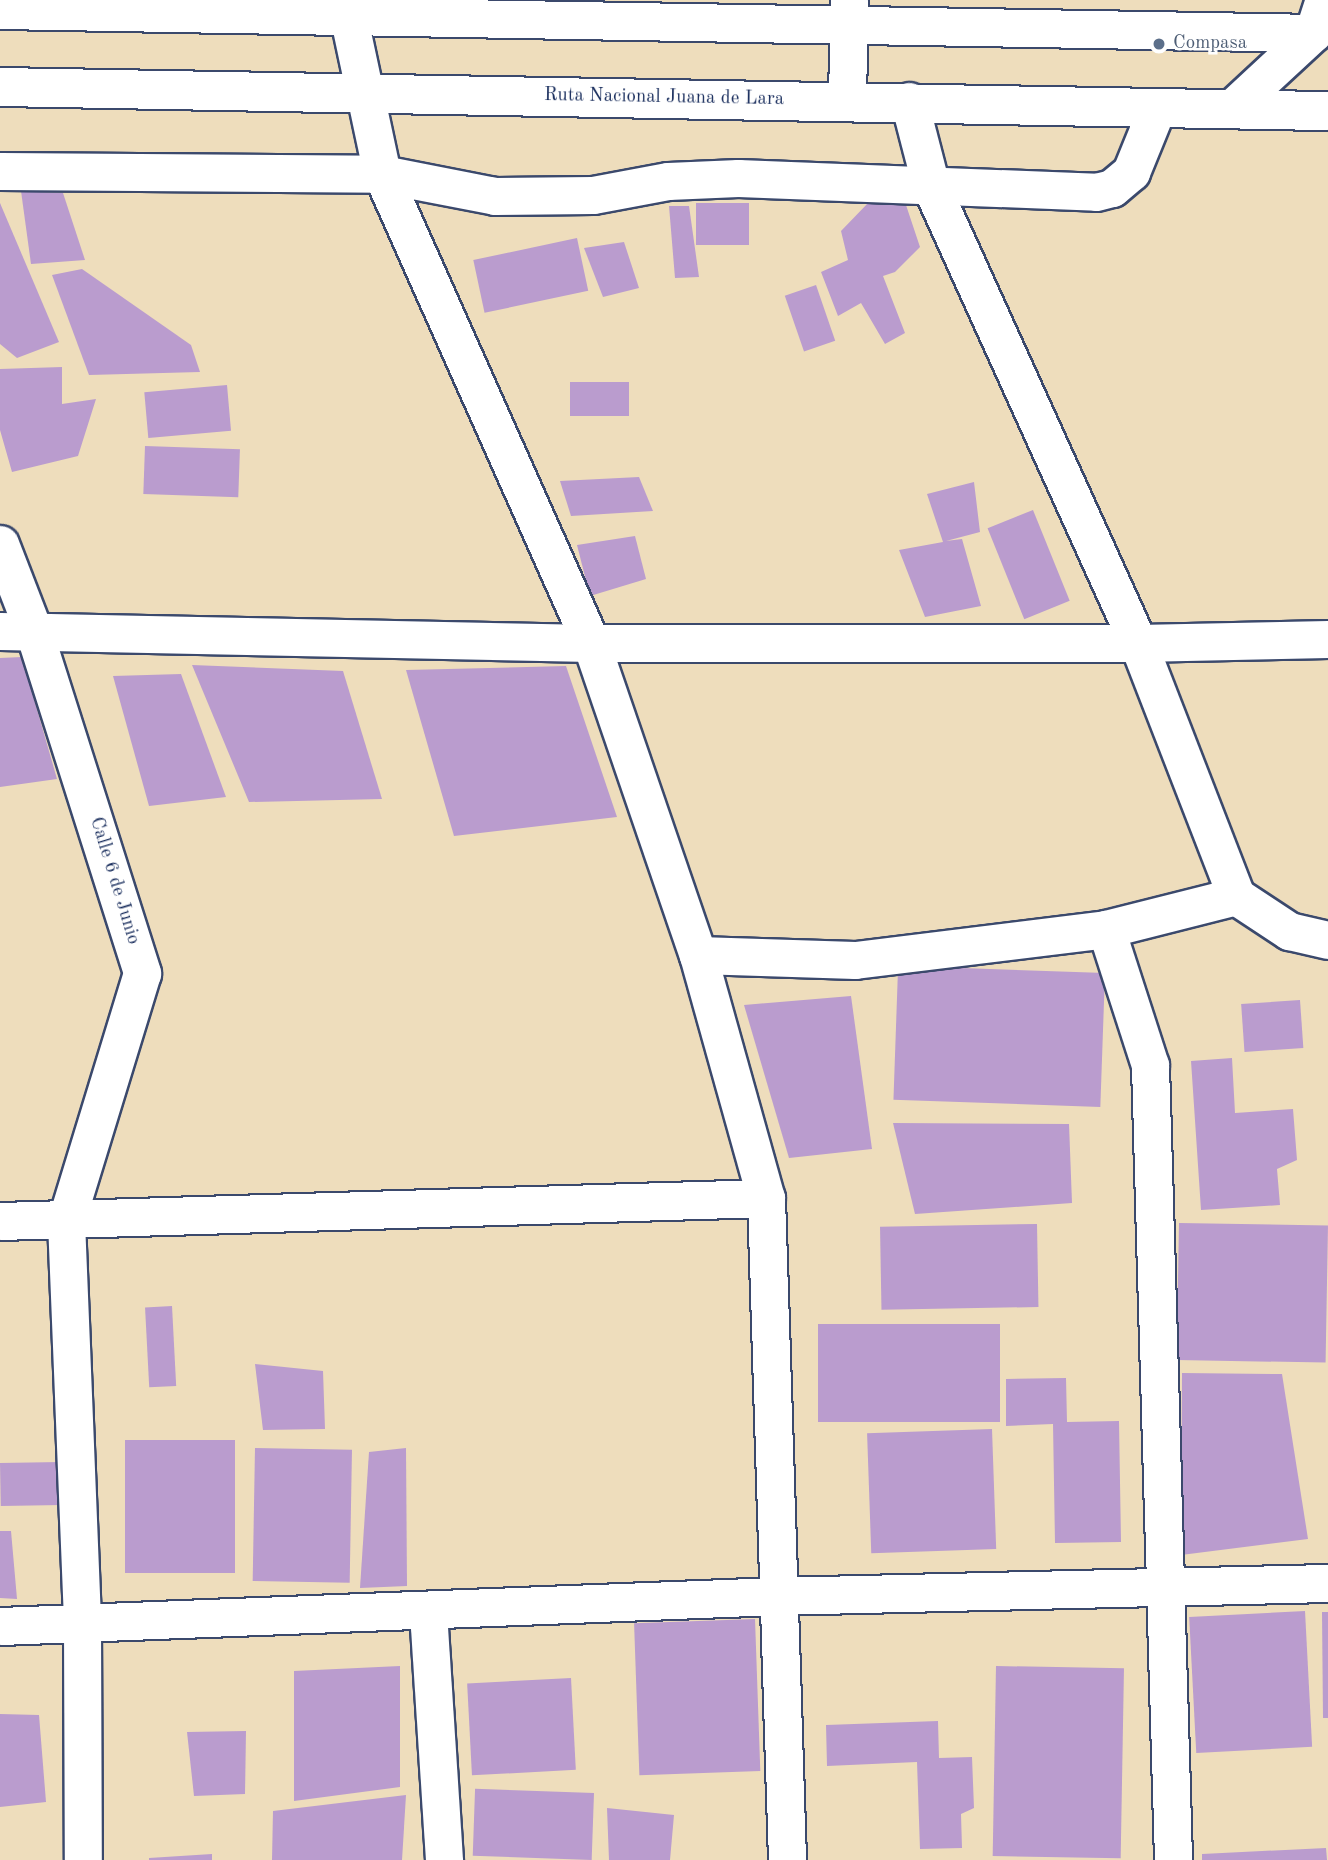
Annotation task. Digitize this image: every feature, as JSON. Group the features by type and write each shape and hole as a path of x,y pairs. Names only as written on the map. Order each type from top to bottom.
{"highway":[{"name":"Ruta Nacional Juana de Lara","path":"0,87 909,100 1328,111"}],"street":[{"path":"0,10 345,7 1319,17"},
{"path":"345,7 362,94 382,174 591,643 698,955 766,1198 776,1596 787,1860"},
{"path":"847,100 849,12"},
{"path":"1233,107 1319,17"},
{"path":"909,100 931,186 1138,643 1236,896 1289,932 1328,940"},
{"path":"0,171 382,174 495,196 593,195 668,181 738,178 1096,192 1112,188 1131,172 1157,108"},
{"name":"Calle 6 de Junio","path":"0,544 17,631 142,973 66,1222 82,1624 83,1860"},
{"path":"17,631 591,643 1138,643 1328,639"},
{"path":"698,955 855,960 1106,929 1236,896"},
{"path":"1106,929 1150,1065 1173,1860"},
{"path":"0,1221 66,1222 766,1198"},
{"path":"0,1626 428,1612 776,1596 1328,1583"},
{"path":"428,1612 444,1860"}],"building":[{"path":"21,191 63,193 85,260 31,264"},
{"path":"870,201 905,202 920,247 895,272 883,276 905,333 885,344 861,303 838,316 821,272 848,260 841,231"},
{"path":"0,203 59,342 17,358 0,344"},
{"path":"696,203 749,203 749,245 696,245"},
{"path":"669,206 689,206 699,277 675,278"},
{"path":"577,238 588,291 485,313 473,260"},
{"path":"624,242 639,288 603,297 584,248"},
{"path":"82,269 191,345 200,372 89,375 52,275"},
{"path":"816,285 835,341 804,352 785,296"},
{"path":"62,367 62,404 96,399 78,456 12,472 0,430 0,369"},
{"path":"570,382 629,382 629,416 570,416"},
{"path":"227,385 231,431 148,438 144,392"},
{"path":"145,446 240,449 238,497 143,494"},
{"path":"639,477 653,511 571,516 560,481"},
{"path":"974,482 980,532 946,541 962,539 981,606 925,617 899,550 943,542 927,494"},
{"path":"1033,510 1070,601 1024,619 988,528"},
{"path":"635,536 646,579 590,596 577,545"},
{"path":"22,657 57,779 0,787 0,658"},
{"path":"192,665 343,671 382,799 249,802"},
{"path":"566,666 617,817 454,836 406,670"},
{"path":"181,674 226,797 149,806 113,676"},
{"path":"898,966 1105,973 1100,1107 893,1100"},
{"path":"851,996 872,1149 789,1158 744,1005"},
{"path":"1300,1000 1303,1048 1244,1052 1241,1004"},
{"path":"1232,1058 1235,1113 1293,1109 1297,1160 1277,1169 1280,1205 1201,1210 1191,1061"},
{"path":"893,1123 1069,1124 1072,1203 915,1214"},
{"path":"1179,1223 1328,1226 1326,1363 1177,1360"},
{"path":"1037,1224 1038,1307 881,1310 880,1227"},
{"path":"172,1306 176,1386 149,1387 145,1307"},
{"path":"818,1324 1000,1324 1000,1422 818,1422"},
{"path":"255,1364 323,1371 325,1429 263,1430"},
{"path":"1182,1373 1282,1374 1308,1539 1181,1555"},
{"path":"1066,1378 1067,1422 1119,1421 1121,1542 1055,1543 1053,1424 1006,1426 1006,1379"},
{"path":"992,1429 996,1549 871,1553 867,1433"},
{"path":"125,1440 235,1440 235,1573 125,1573"},
{"path":"255,1448 352,1450 350,1583 253,1581"},
{"path":"406,1448 407,1586 360,1588 369,1452"},
{"path":"61,1462 62,1505 1,1506 0,1463"},
{"path":"0,1531 11,1531 17,1599 0,1598"},
{"path":"1305,1611 1312,1747 1196,1753 1189,1617"},
{"path":"1322,1612 1328,1612 1328,1718 1323,1718"},
{"path":"755,1619 760,1771 639,1775 634,1623"},
{"path":"400,1666 400,1787 294,1801 294,1671"},
{"path":"996,1666 1124,1668 1121,1858 993,1856"},
{"path":"571,1678 576,1770 472,1775 467,1683"},
{"path":"0,1714 39,1715 46,1802 0,1807"},
{"path":"938,1721 939,1758 972,1757 974,1808 961,1814 962,1848 920,1849 917,1762 827,1766 826,1725"},
{"path":"246,1731 245,1794 194,1796 187,1732"},
{"path":"475,1789 594,1793 592,1860 473,1856"},
{"path":"406,1795 402,1860 272,1860 273,1811"},
{"path":"607,1808 674,1815 670,1860 609,1860"},
{"path":"1326,1848 1327,1860 1202,1860 1202,1854"},
{"path":"212,1854 212,1860 149,1860 149,1858"}],"place":[{"name":"Compasa","path":"1159,44"}]}
